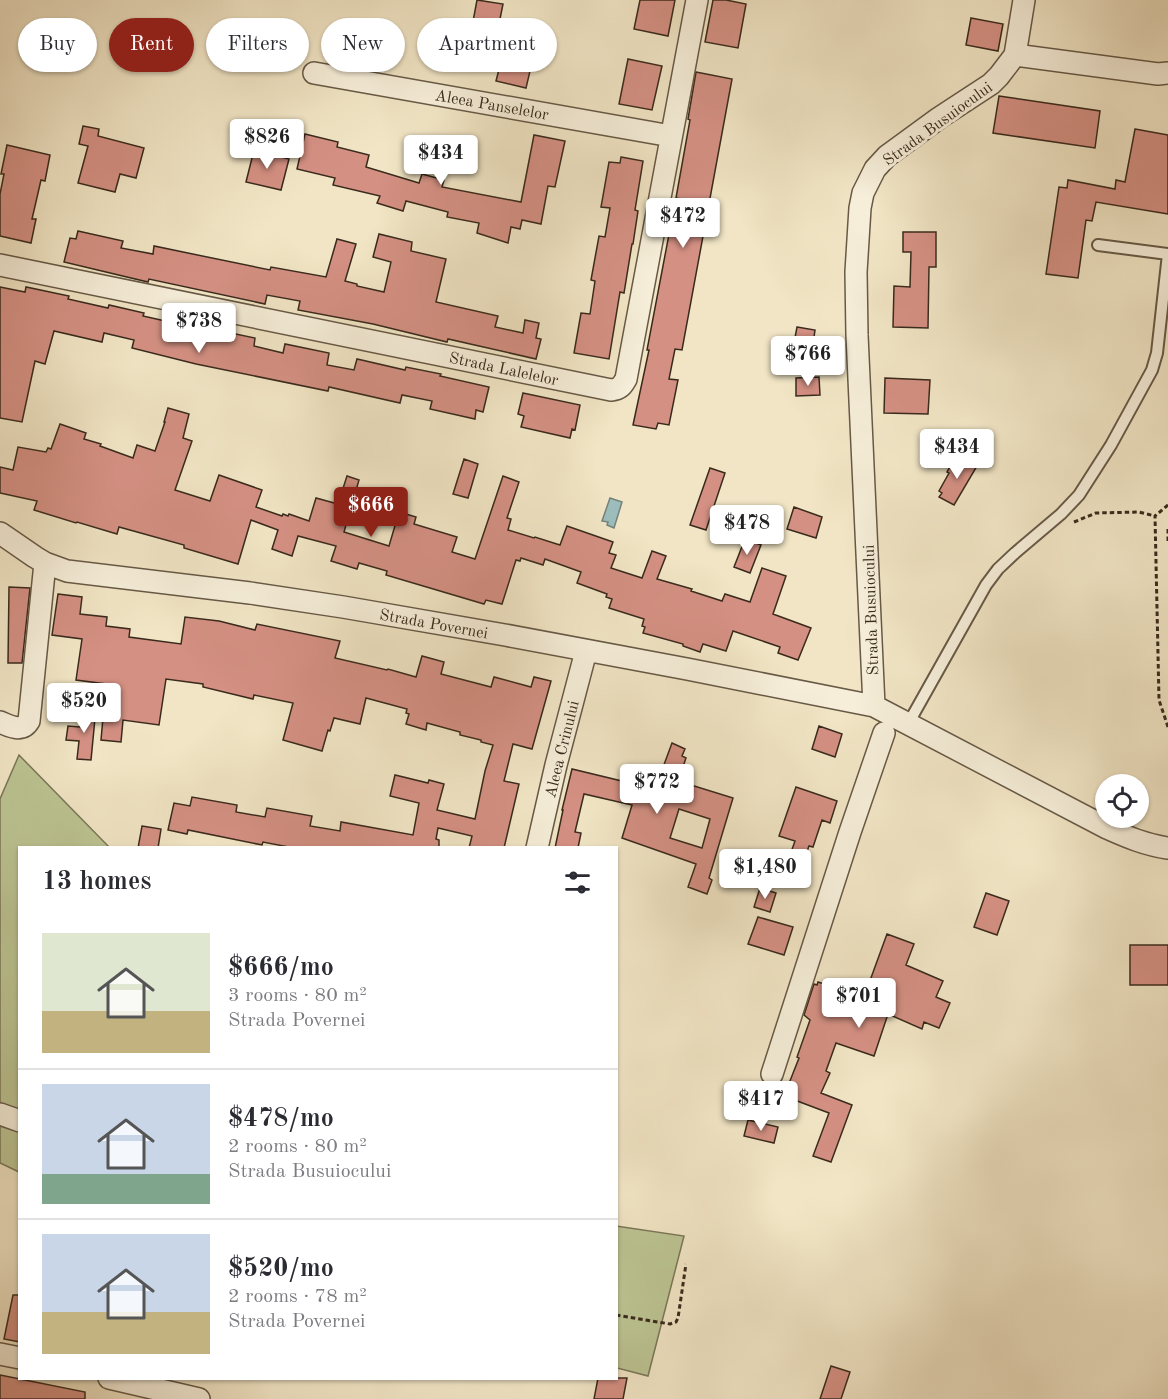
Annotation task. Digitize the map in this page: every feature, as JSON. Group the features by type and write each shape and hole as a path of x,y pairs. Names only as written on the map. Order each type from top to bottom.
{"street":[{"name":"Strada Lalelelor","path":"0,265 611,390 622,387 626,379 697,0"},
{"path":"1024,0 1015,55 1158,74 1168,73"},
{"name":"Strada Busuiocului","path":"889,719 857,335 856,272 860,208 863,193 876,169 887,156 991,84 1015,55"},
{"name":"Aleea Panselelor","path":"314,73 671,136"},
{"name":"Strada Povernei","path":"0,533 34,558 67,571 250,593 493,633 719,675 889,719 1107,828 1145,843 1168,848"},
{"path":"0,722 13,728 20,728 26,726 29,721 45,563"},
{"name":"Aleea Crinului","path":"537,846 586,651"},
{"path":"772,1074 889,719"},
{"path":"0,1114 18,1120"},
{"path":"0,1354 18,1358"},
{"path":"118,1380 199,1399"}],"lane":[{"path":"889,719 1006,561 1061,514 1079,495 1111,445 1152,370 1157,353 1168,254 1098,245"}],"path":[{"path":"1155,516 1168,505"},
{"path":"1066,525 1096,513 1140,512 1155,516"},
{"path":"1155,516 1159,700 1168,727"},
{"path":"1168,529 1168,543"},
{"path":"618,1315 670,1324 676,1322 686,1264"}],"green space":[{"path":"19,755 108,846 18,846 18,1172 0,1163 0,799"},
{"path":"618,1226 684,1236 648,1376 618,1368"}],"water":[{"path":"610,498 622,502 614,528 607,525 608,522 602,521"}],"building":[{"path":"477,0 503,4 500,18 474,18"},
{"path":"640,0 675,0 668,36 634,29"},
{"path":"713,0 746,4 738,48 705,42"},
{"path":"971,18 1003,24 998,51 966,45"},
{"path":"628,59 662,66 652,110 619,104"},
{"path":"498,72 530,72 526,88 496,81"},
{"path":"696,72 732,79 682,350 675,349 669,379 678,380 669,425 658,423 656,429 633,425 649,350 647,350 670,229 681,231 687,200 676,198"},
{"path":"999,96 1100,111 1095,148 993,133"},
{"path":"83,126 99,129 98,136 144,148 136,178 120,174 115,192 78,183 88,146 79,144"},
{"path":"1135,129 1168,135 1168,214 1096,202 1092,221 1086,220 1078,278 1046,274 1059,187 1067,188 1068,180 1115,189 1116,180 1125,182"},
{"path":"305,134 338,142 337,147 369,155 366,167 419,183 422,174 444,180 442,187 521,202 534,135 565,141 555,187 548,186 541,224 522,220 520,229 511,227 508,243 477,233 479,223 447,217 448,212 406,201 403,211 377,203 380,196 333,185 335,178 297,169"},
{"path":"7,145 50,155 45,181 41,180 32,219 36,219 31,243 0,236 0,194 4,174 1,174"},
{"path":"254,150 289,159 281,190 246,182"},
{"path":"621,157 643,161 635,210 638,211 633,244 624,293 620,292 609,359 574,353 581,313 590,314 595,281 591,280 599,236 605,237 610,208 601,207 609,162 620,163"},
{"path":"78,231 123,241 121,248 153,254 154,246 270,270 271,267 326,277 337,239 356,244 345,281 384,292 391,262 373,257 379,234 412,242 411,251 446,259 436,302 498,316 495,327 523,333 525,320 539,323 536,338 541,339 536,359 448,339 447,342 373,324 298,310 300,301 267,295 265,304 149,279 148,282 64,262 70,238 76,239"},
{"path":"903,232 936,232 936,267 929,267 928,328 893,327 894,286 910,287 911,252 903,252"},
{"path":"0,287 25,292 26,287 69,296 68,299 108,308 109,305 144,313 143,316 183,325 183,323 255,338 254,346 283,353 285,344 329,353 327,365 354,370 357,359 405,370 406,367 441,374 440,376 489,387 483,412 476,410 475,419 430,409 432,401 402,395 400,403 329,387 328,391 196,364 132,348 134,340 104,333 102,342 54,331 45,364 35,361 22,422 0,418"},
{"path":"797,327 815,330 812,351 793,348"},
{"path":"819,377 820,395 796,396 796,378"},
{"path":"885,378 930,380 928,414 884,413"},
{"path":"523,393 580,405 575,430 572,429 570,438 521,427 524,416 518,414"},
{"path":"168,408 189,414 183,438 192,441 175,490 210,501 219,475 262,490 256,507 282,516 289,514 309,521 316,498 338,504 347,476 359,480 344,532 389,546 399,512 416,517 414,524 457,537 452,552 475,559 503,476 519,482 507,518 511,519 508,530 560,545 567,526 613,542 609,553 616,555 611,568 642,578 652,551 666,556 657,579 722,601 725,594 750,602 762,568 786,576 773,614 811,628 798,660 778,653 780,647 733,631 726,651 703,644 700,652 683,646 683,644 643,633 644,619 609,608 612,599 606,597 607,594 577,583 581,572 545,559 543,565 521,558 520,561 516,560 502,604 486,600 484,604 386,575 387,571 359,563 357,569 331,561 336,546 298,536 292,556 272,549 278,530 251,520 238,564 184,548 184,545 119,527 117,534 76,523 34,510 37,501 0,493 0,467 13,470 18,447 46,452 48,448 51,449 60,424 86,433 84,439 133,458 137,445 155,451"},
{"path":"956,456 977,466 954,505 939,497 942,493 939,491"},
{"path":"464,459 478,464 468,498 453,494"},
{"path":"710,468 725,473 706,530 690,525"},
{"path":"794,507 822,517 816,538 787,529"},
{"path":"745,539 761,545 750,573 734,567"},
{"path":"9,587 30,588 22,663 8,663"},
{"path":"58,594 82,597 80,614 107,617 106,626 130,629 129,637 181,644 185,617 219,621 255,630 257,624 340,641 335,658 416,677 422,656 444,662 441,674 491,687 494,677 531,687 534,677 551,681 532,749 513,744 504,781 519,784 504,846 470,846 472,836 438,828 436,839 439,840 439,846 284,846 263,842 262,845 188,830 187,834 168,830 174,803 190,806 192,797 237,805 236,812 265,817 267,808 312,816 310,826 340,831 341,822 413,835 419,803 390,796 395,775 428,783 429,780 444,784 437,810 475,819 493,745 460,735 460,732 427,723 426,730 406,724 409,714 406,713 407,709 366,698 360,724 334,718 322,751 283,740 293,703 254,695 253,699 203,687 203,684 166,679 159,725 123,720 121,742 101,740 106,684 76,680 82,639 52,635"},
{"path":"83,707 96,708 91,760 77,759 79,741 66,740 68,726 80,727"},
{"path":"819,726 842,734 835,757 812,749"},
{"path":"672,743 685,749 682,756 686,758 678,781 733,798 709,878 712,880 707,894 688,887 696,864 622,838 632,805 584,794 575,832 581,833 578,846 555,846 572,769 655,789","holes":["679,809 710,819 702,848 670,838"]},
{"path":"796,787 837,801 830,823 822,820 813,847 809,846 798,876 784,872 795,841 779,836"},
{"path":"142,826 161,829 158,846 138,846"},
{"path":"760,888 776,893 770,912 754,907"},
{"path":"986,893 1009,901 997,935 974,927"},
{"path":"758,917 793,927 784,955 748,944"},
{"path":"887,934 914,944 906,965 943,981 936,997 950,1003 939,1028 924,1022 922,1029 888,1014 874,1056 836,1043 826,1071 830,1073 821,1093 852,1105 831,1162 813,1156 829,1113 784,1096 799,1058 797,1057 810,1020 804,1015 814,984 817,985 818,982 864,997"},
{"path":"1130,945 1168,945 1168,985 1130,985"},
{"path":"748,1120 778,1127 774,1143 744,1136"},
{"path":"13,1295 18,1295 18,1342 4,1339"},
{"path":"831,1366 850,1372 841,1399 820,1399"},
{"path":"0,1375 85,1392 85,1399 0,1399"},
{"path":"627,1378 623,1399 594,1399 598,1380"}]}
